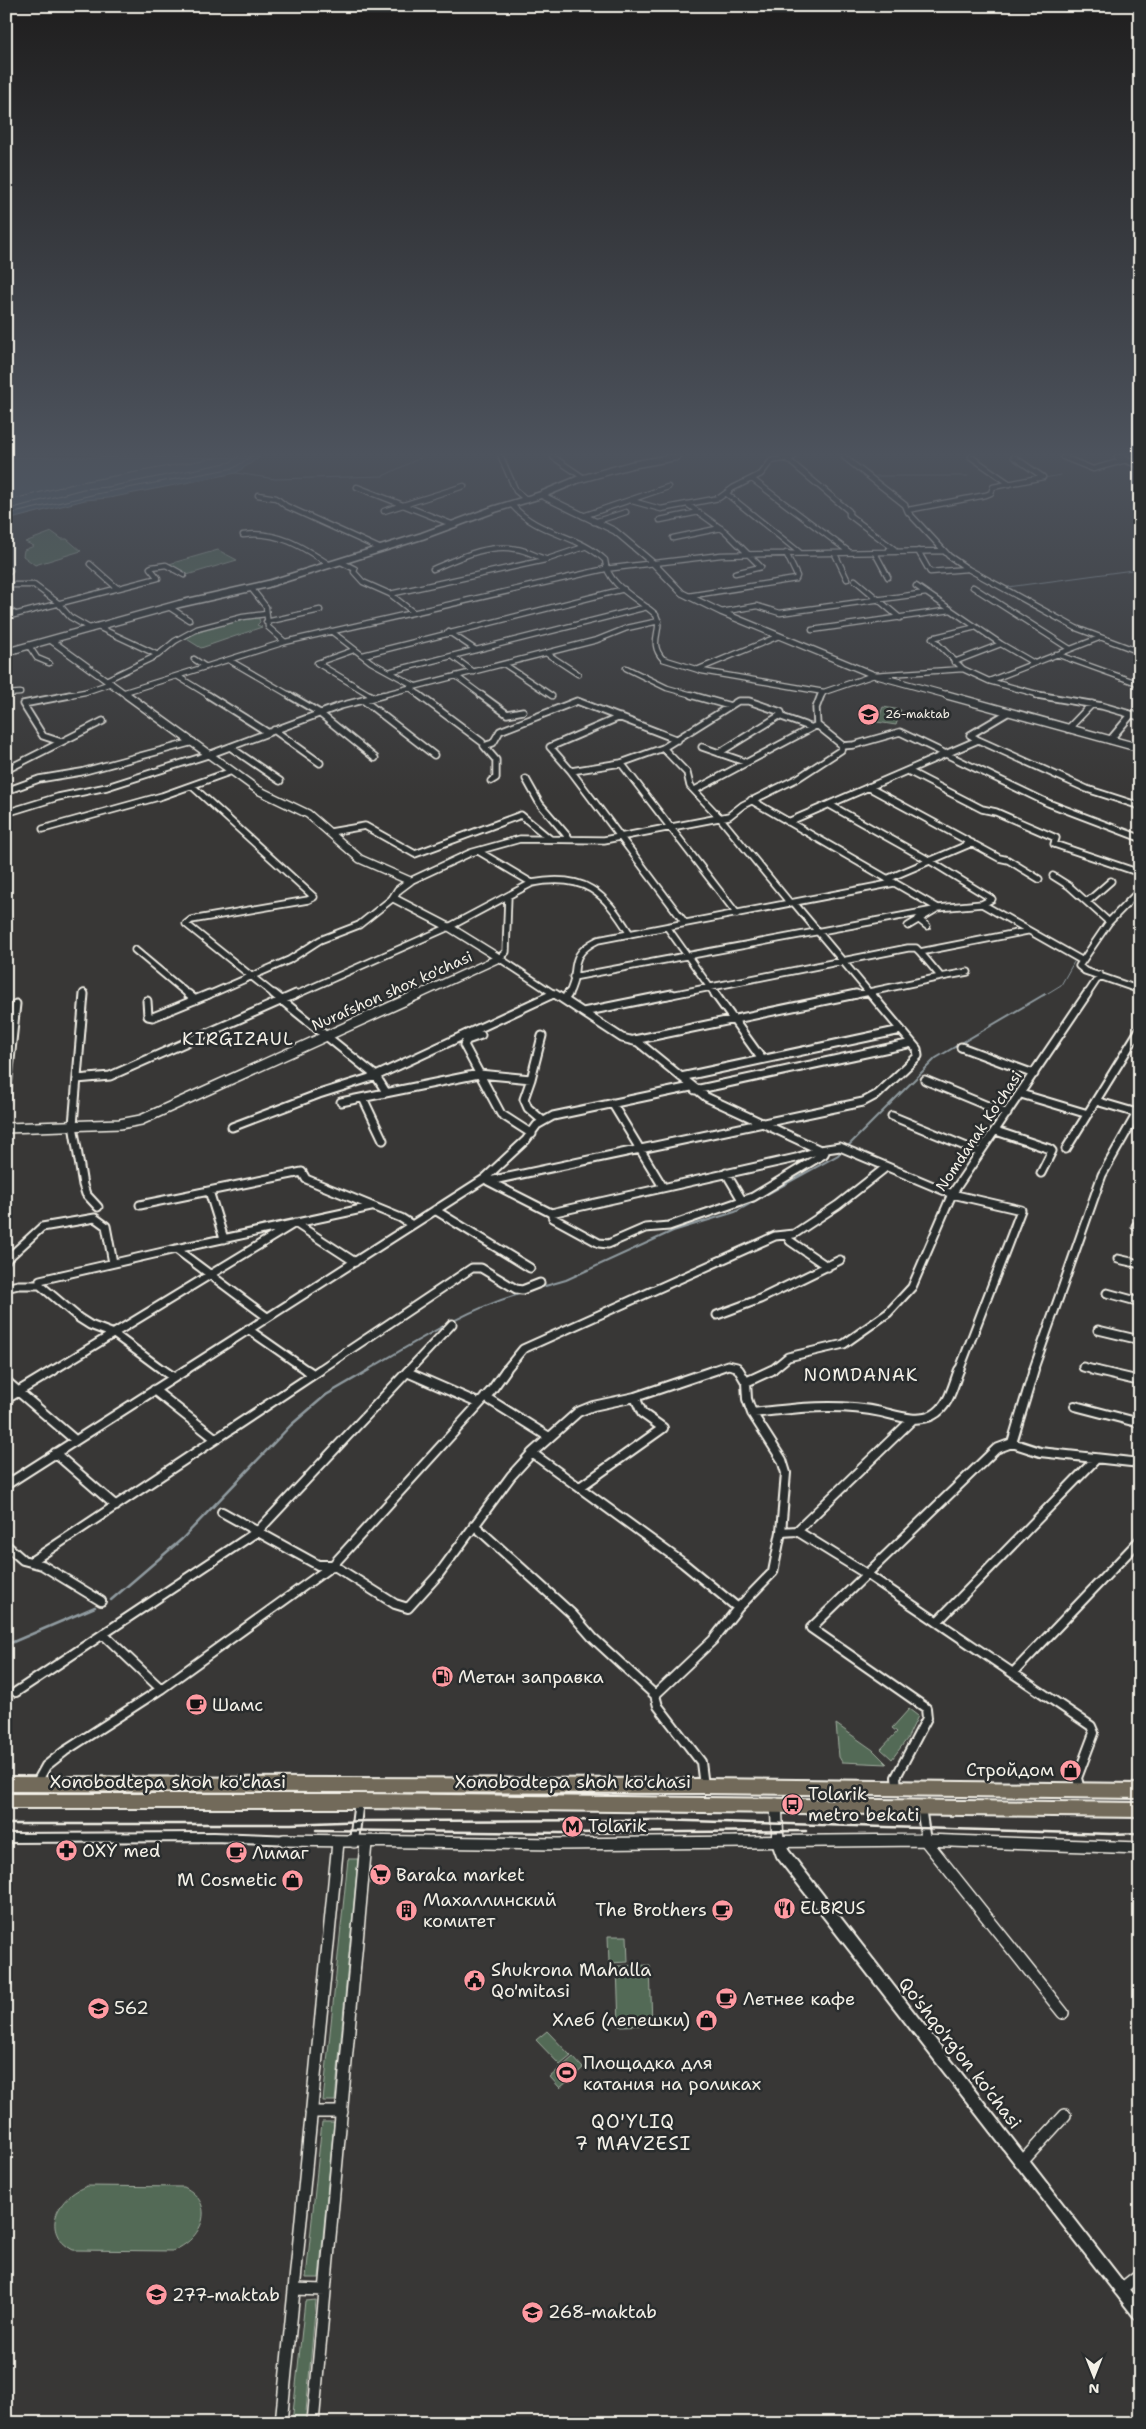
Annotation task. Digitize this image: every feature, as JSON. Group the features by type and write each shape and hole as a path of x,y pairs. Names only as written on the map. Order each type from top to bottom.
{"highway":[{"name":"Xonobodtepa shoh ko'chasi","path":"6,1784 704,1786 1140,1791"},
{"name":"Xonobodtepa shoh ko'chasi","path":"6,1801 776,1804 1140,1810"}],"main road":[{"path":"6,652 312,570"}],"street":[{"path":"97,570 117,588"},
{"path":"6,617 58,602 158,578 152,570"},
{"path":"176,570 184,575"},
{"path":"355,570 354,572 363,582 390,594 413,612"},
{"path":"390,594 498,570"},
{"path":"125,692 285,642 599,570"},
{"path":"606,570 610,579 656,615 659,621 654,636 655,647 660,656 665,660 732,677 794,685 824,692"},
{"path":"660,570 682,593 688,596 721,612 874,675 1140,748"},
{"path":"735,573 749,570"},
{"path":"688,596 727,592 796,579 797,576 794,570"},
{"path":"844,570 848,579"},
{"path":"884,570 888,577"},
{"path":"929,570 930,572 951,570"},
{"path":"970,570 1076,628 1098,638 1140,652"},
{"path":"855,580 900,619"},
{"path":"6,585 31,584 58,602 70,617 158,655"},
{"path":"916,586 976,628 1034,663"},
{"path":"973,587 1070,649"},
{"path":"251,588 266,607 268,627 285,642"},
{"path":"363,655 624,589"},
{"path":"721,612 757,606 780,613 926,593"},
{"path":"169,607 189,620"},
{"path":"392,671 646,607"},
{"path":"6,608 15,614"},
{"path":"266,622 320,610"},
{"path":"812,630 900,619 951,610"},
{"path":"61,742 43,736 23,704 85,692 158,655 175,641 197,629 243,617 266,614"},
{"path":"6,813 58,797 107,787 211,754 318,712 597,640 627,628 659,621"},
{"path":"976,628 932,638 963,669 989,681 1031,694 1092,704 1140,717"},
{"path":"332,631 354,650 387,670 392,671 482,742"},
{"path":"449,632 476,650"},
{"path":"699,669 779,636"},
{"path":"989,681 1098,638"},
{"path":"52,641 125,692 162,722 211,754 258,790 308,814 360,860 410,881"},
{"path":"954,662 1001,644"},
{"path":"29,646 37,658 49,664"},
{"path":"354,650 317,663 373,697"},
{"path":"546,653 578,674"},
{"path":"1056,654 1140,684"},
{"path":"452,656 474,672"},
{"path":"194,659 206,667"},
{"path":"228,660 318,712 375,758"},
{"path":"504,664 552,696"},
{"path":"626,668 667,688 730,706"},
{"path":"817,725 816,710 820,696 824,692 874,675 963,669"},
{"path":"177,676 267,732"},
{"path":"456,676 507,714 523,711"},
{"path":"6,694 20,692"},
{"path":"363,700 434,755"},
{"path":"491,781 496,778 496,760 484,746 492,743 500,731 577,701 678,740"},
{"path":"571,771 621,763 663,748 738,701 749,701 781,712 782,716"},
{"path":"1068,729 1092,704"},
{"path":"1009,712 970,735 1087,790 1140,806"},
{"path":"1110,740 1131,715"},
{"path":"719,753 776,717 782,716 810,727"},
{"path":"619,717 550,747 571,771 685,923"},
{"path":"6,770 103,721"},
{"path":"695,790 810,727 817,725"},
{"path":"817,725 839,741 842,746"},
{"path":"274,730 320,763"},
{"path":"842,746 854,745 900,732 1037,800 1101,826 1140,838"},
{"path":"788,822 868,787 908,772 978,740 975,738"},
{"path":"6,791 39,779 82,772 193,742"},
{"path":"147,1001 148,1016 151,1017 252,977 289,960 320,940 359,925 373,916 393,898 398,890 410,881 478,851 520,839 569,838 599,840 721,819 729,816 751,800 798,778 841,750 842,746"},
{"path":"230,747 280,781"},
{"path":"702,747 746,762"},
{"path":"487,1180 872,1099 918,1056 917,1049 870,992 688,783 687,773 663,748"},
{"path":"621,763 737,914"},
{"path":"43,829 192,786 232,771"},
{"path":"908,772 982,809 996,812 1056,838 1054,844 1140,872"},
{"path":"526,779 542,809 553,818 569,838"},
{"path":"192,786 314,896 308,900 191,920 186,923 376,1076 386,1092"},
{"path":"868,787 972,844 999,858 1008,860 1039,879"},
{"path":"751,800 936,909"},
{"path":"573,977 936,909 982,904 992,899 930,861 830,805"},
{"path":"330,832 364,826 415,854 521,815 548,838"},
{"path":"887,879 972,844"},
{"path":"478,851 532,883"},
{"path":"1053,876 1087,902 1108,922"},
{"path":"77,1079 110,1076 449,927 532,883 544,880 588,886 610,903 630,934"},
{"path":"1087,902 1111,881"},
{"path":"564,1000 573,987 575,960 590,944 598,940 894,883"},
{"path":"1140,890 1108,922 1081,960 1079,966 1082,969 1140,990"},
{"path":"499,958 506,952 508,896"},
{"path":"393,898 449,927 622,1038 645,1047 693,1088 760,1122 823,1150"},
{"path":"982,904 1081,960"},
{"path":"908,926 936,909"},
{"path":"918,919 927,926"},
{"path":"667,927 761,1058"},
{"path":"920,952 1027,931"},
{"path":"582,1012 913,947 920,952 942,977"},
{"path":"135,950 195,1000"},
{"name":"Nurafshon shox ko'chasi","path":"6,1128 114,1124 141,1120 499,958"},
{"path":"631,1040 968,972"},
{"name":"Nomdanak Ko'chasi","path":"746,1382 768,1373 788,1357 844,1344 888,1313 912,1287 952,1194 1100,975"},
{"path":"84,993 73,1125 82,1186 86,1194 98,1207"},
{"path":"232,1127 310,1097 376,1076 554,994"},
{"path":"6,1098 16,1004"},
{"path":"1066,1149 1140,1029"},
{"path":"681,1077 761,1058 901,1030"},
{"path":"481,1035 467,1040 464,1045 501,1114 532,1134"},
{"path":"542,1036 531,1080 524,1099 528,1108 543,1121"},
{"path":"6,1485 435,1210 487,1180 543,1121 565,1112 912,1043"},
{"path":"961,1047 1034,1074"},
{"path":"340,1102 479,1074 531,1080"},
{"path":"925,1080 1007,1114"},
{"path":"1021,1094 1088,1114"},
{"path":"363,1098 383,1140"},
{"path":"1012,1443 1039,1352 1102,1175 1138,1110 1096,1101"},
{"path":"612,1103 663,1187"},
{"path":"892,1116 979,1152"},
{"path":"996,1131 1050,1148 1052,1151 1041,1174"},
{"path":"487,1180 551,1212 796,1158 836,1146 885,1168 952,1194 1019,1208 1021,1212 945,1406 933,1415 912,1419 872,1410 809,1406 752,1413"},
{"path":"551,1212 553,1218 599,1243 608,1244 645,1228 669,1226 753,1197 824,1154 823,1150"},
{"path":"36,1784 46,1766 65,1751 162,1689 333,1565 481,1400 515,1356 529,1346 775,1236 794,1234 838,1206 885,1168"},
{"path":"140,1205 302,1172 306,1179 402,1218 412,1225"},
{"path":"726,1173 742,1200"},
{"path":"208,1191 224,1239"},
{"path":"40,1285 40,1280 45,1278 372,1207"},
{"path":"435,1210 530,1268"},
{"path":"6,1260 42,1227 95,1218 102,1220 107,1225 107,1239 113,1263"},
{"path":"295,1223 355,1262"},
{"path":"6,1399 295,1223"},
{"path":"787,1236 790,1241 828,1267"},
{"path":"176,1249 267,1317"},
{"path":"1118,1259 1140,1264"},
{"path":"717,1316 760,1299 840,1260"},
{"path":"32,1562 474,1267 481,1268 516,1289 522,1290 540,1283"},
{"path":"6,1288 28,1284 40,1285 79,1318 90,1325 114,1334 173,1378"},
{"path":"1106,1293 1140,1302"},
{"path":"16,1692 258,1531 452,1324"},
{"path":"248,1329 312,1374"},
{"path":"1098,1330 1140,1340"},
{"path":"222,1512 318,1565 333,1565 395,1604 408,1608 438,1576 511,1476 549,1437 578,1412 593,1406 635,1398 728,1364 737,1367 746,1382 747,1399 752,1413 782,1460 786,1473 781,1532 773,1572 738,1608 713,1640 655,1695"},
{"path":"1083,1366 1140,1381"},
{"path":"407,1372 481,1400 549,1437"},
{"path":"6,1381 75,1440"},
{"path":"154,1390 216,1439"},
{"path":"580,1487 663,1428 642,1413 635,1398"},
{"path":"1075,1406 1140,1423"},
{"path":"797,1532 824,1502 912,1419"},
{"path":"897,1788 896,1777 926,1718 926,1708 811,1628 868,1575 996,1449 1012,1443 1040,1452 1140,1463"},
{"path":"55,1453 116,1506"},
{"path":"532,1454 683,1563 738,1608"},
{"path":"937,1622 1096,1459"},
{"path":"474,1525 572,1614 593,1638 655,1695 658,1706 701,1762 704,1786"},
{"path":"781,1532 797,1532 868,1575 1093,1729 1094,1733 1078,1778 1080,1790"},
{"path":"1013,1673 1140,1540"},
{"path":"6,1545 22,1560 42,1564 101,1600"},
{"path":"104,1635 162,1689"},
{"path":"354,1842 359,1801"},
{"name":"Qo'shqo'rg'on ko'chasi","path":"776,1804 778,1840 783,1854 1140,2314"},
{"path":"921,1806 925,1840 1063,2013"},
{"path":"6,1838 214,1837 366,1843 558,1844 778,1840 925,1840 1140,1848"},
{"path":"281,2423 338,1842"},
{"path":"313,2423 366,1843"},
{"path":"312,2112 342,2112"},
{"path":"1022,2162 1065,2115"},
{"path":"1120,2290 1140,2274"},
{"path":"294,2289 325,2290"}],"green space":[{"path":"179,570 202,570 187,575"},
{"path":"258,616 260,622 257,625 262,627 201,648 185,638 212,627"},
{"path":"883,707 901,710 896,725 877,722"},
{"path":"909,1709 918,1716 907,1739 892,1759 881,1749 897,1732 892,1728"},
{"path":"836,1724 873,1750 887,1764 842,1762 839,1757"},
{"path":"348,1859 358,1859 335,2101 323,2101"},
{"path":"608,1936 627,1936 628,1962 609,1963"},
{"path":"650,1965 652,2025 619,2026 617,1966"},
{"path":"547,2031 571,2056 560,2065 536,2040"},
{"name":"Площадка для катания на роликах","path":"573,2057 583,2068 560,2088 550,2077"},
{"path":"322,2122 334,2122 319,2278 306,2278"},
{"path":"87,2186 184,2187 194,2194 201,2203 202,2221 191,2239 183,2246 172,2251 73,2250 57,2234 56,2215 68,2198"},
{"path":"316,2300 305,2423 292,2423 305,2301"}],"waterway":[{"path":"1008,587 1130,570"},
{"path":"1043,996 1061,985 1074,962"},
{"path":"847,1147 936,1058 1045,994"},
{"path":"528,1291 566,1280 673,1231 735,1212 838,1155 843,1150"},
{"path":"366,1371 423,1337 462,1317 523,1293"},
{"path":"111,1600 182,1539 291,1425 326,1395 369,1370"},
{"path":"6,1645 95,1607"}],"railway":[{"path":"6,1824 291,1824 365,1821 658,1820 1111,1834 1140,1833"},
{"path":"316,1830 561,1833 806,1831"}],"place":[{"name":"26-maktab","path":"869,714"},
{"name":"Метан заправка","path":"442,1677"},
{"name":"Шамс","path":"196,1705"},
{"name":"Стройдом","path":"1070,1770"},
{"name":"Tolarik metro bekati","path":"792,1804"},
{"name":"Tolarik","path":"572,1826"},
{"name":"OXY med","path":"66,1851"},
{"name":"Лимаг","path":"236,1853"},
{"name":"Baraka market","path":"380,1875"},
{"name":"M Cosmetic","path":"293,1880"},
{"name":"ELBRUS","path":"784,1908"},
{"name":"Махаллинский комитет","path":"407,1910"},
{"name":"The Brothers","path":"723,1910"},
{"name":"Shukrona Mahalla Qo'mitasi","path":"475,1980"},
{"name":"Летнее кафе","path":"727,1999"},
{"name":"562","path":"98,2008"},
{"name":"Хлеб (лепешки)","path":"706,2020"},
{"name":"Площадка для катания на роликах","path":"567,2073"},
{"name":"277-maktab","path":"156,2295"},
{"name":"268-maktab","path":"532,2312"}],"district":[{"name":"KIRGIZAUL","path":"238,1039"},
{"name":"NOMDANAK","path":"861,1375"},
{"name":"QO'YLIQ 7 MAVZESI","path":"633,2132"}]}
